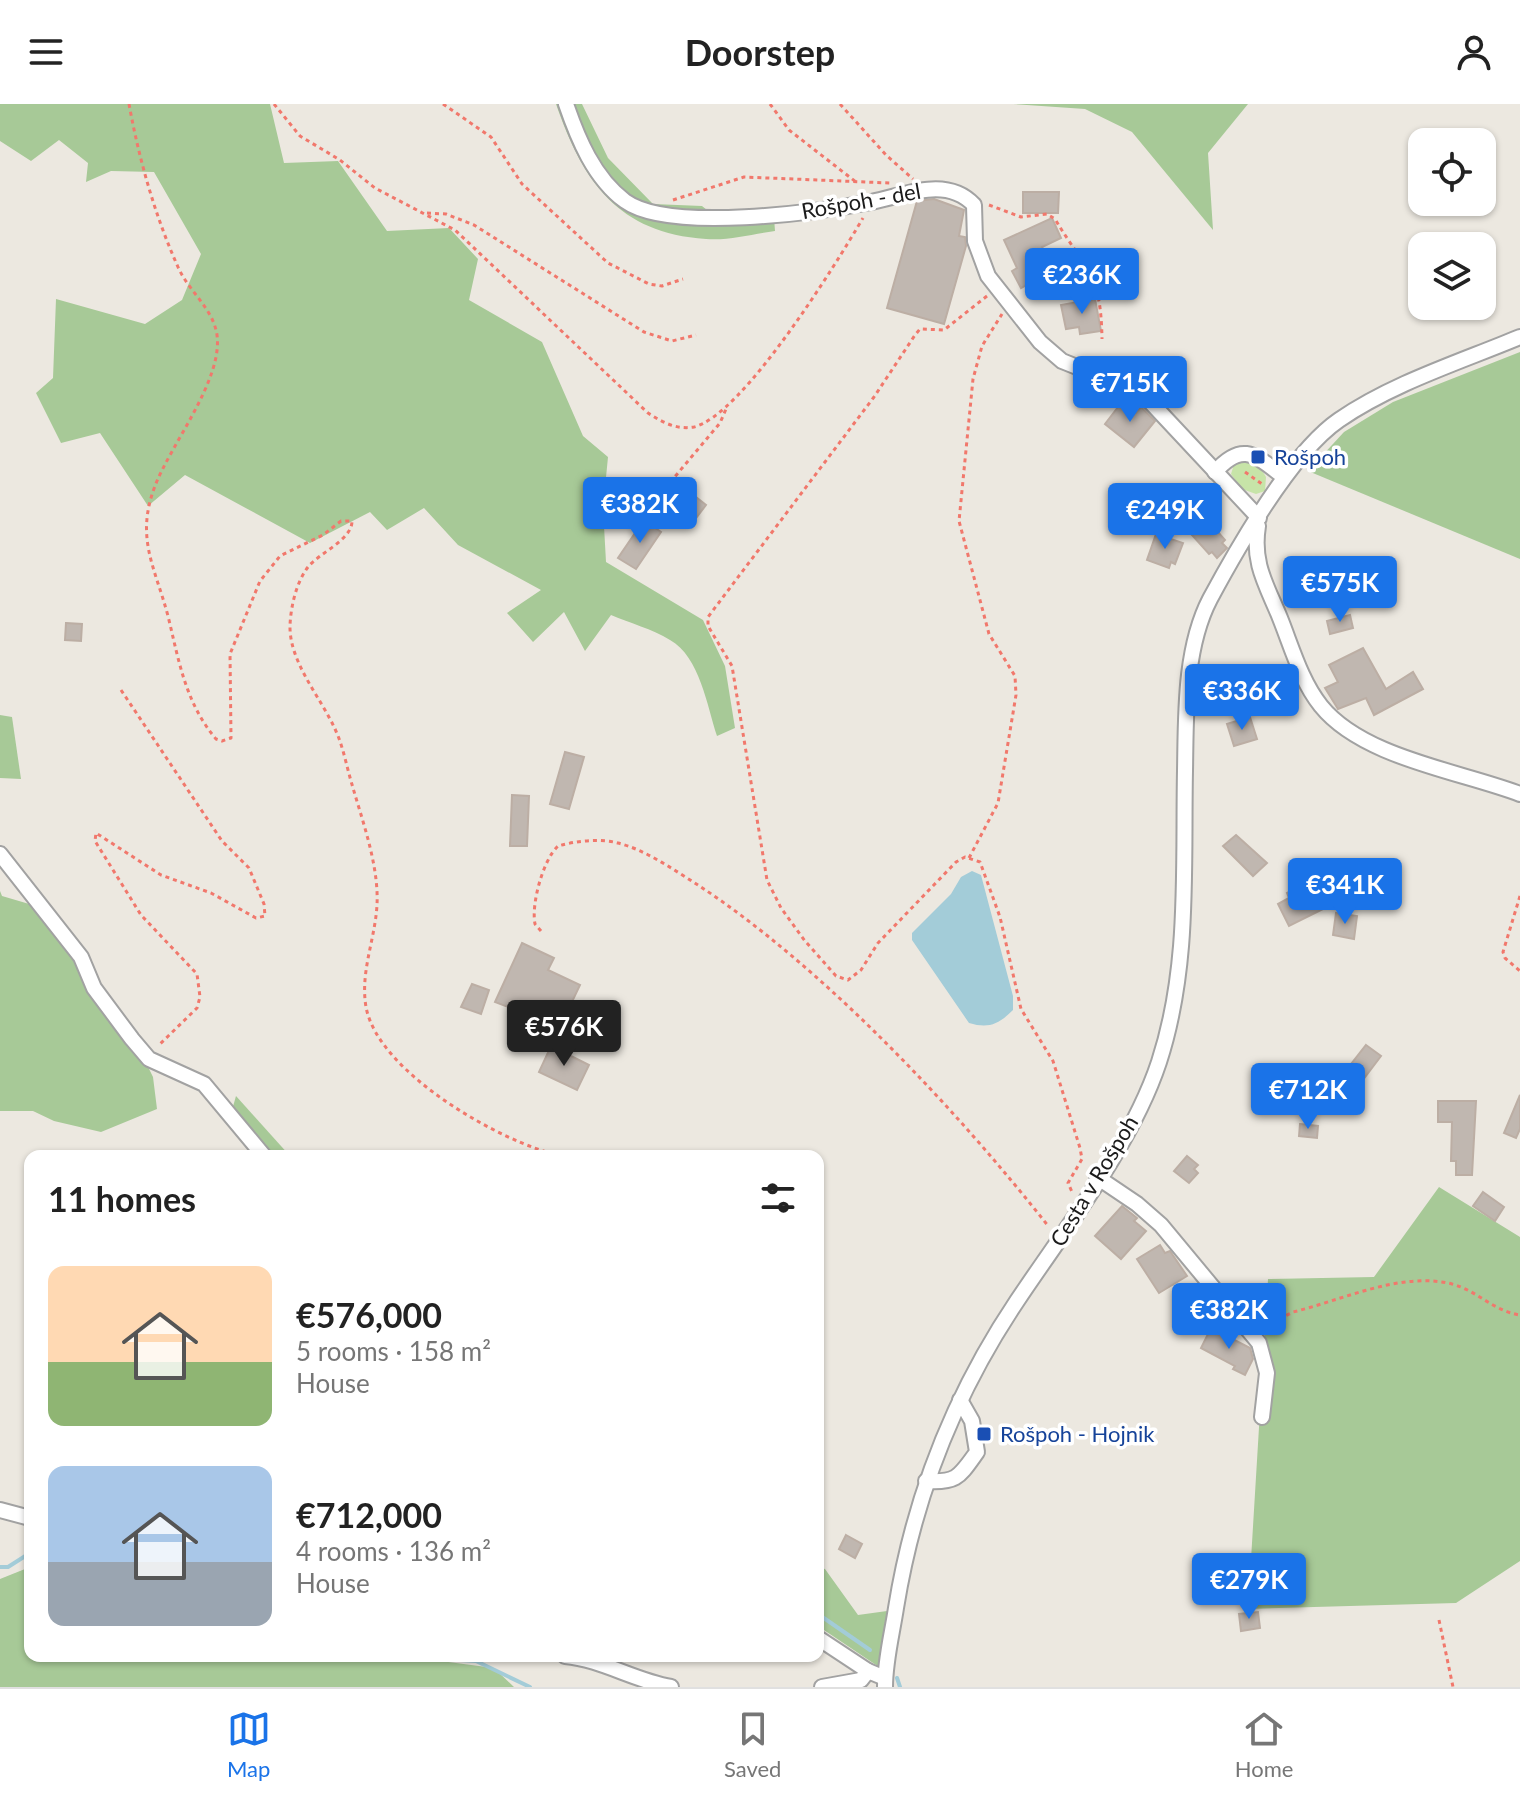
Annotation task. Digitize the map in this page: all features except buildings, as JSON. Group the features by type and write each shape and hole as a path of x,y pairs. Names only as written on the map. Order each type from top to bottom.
{"street":[{"name":"Rošpoh - del","path":"566,104 575,131 604,182 641,210 719,217 768,216 872,202 914,189 967,198 974,205"},
{"path":"974,205 975,241 995,289 1007,305 1062,361 1142,393 1259,518 1254,553 1294,659 1321,706 1340,725 1371,743 1520,794"},
{"name":"Cesta v Rošpoh","path":"885,1682 906,1546 945,1426 1015,1303 1118,1149 1158,1065 1174,1005 1183,940 1186,720 1193,655 1207,604 1284,477 1337,421 1387,393 1520,337"},
{"path":"1215,472 1227,457 1246,453 1261,459 1284,477"},
{"path":"0,854 81,957 94,988 149,1059 204,1084 259,1150"},
{"path":"1097,1177 1161,1225 1259,1343 1264,1355 1267,1383 1262,1417"},
{"path":"926,1481 947,1482 958,1477 977,1452 972,1421 960,1400"},
{"path":"0,1510 24,1516"},
{"path":"824,1642 885,1682"},
{"path":"593,1662 642,1682 671,1687"},
{"path":"822,1687 861,1680 868,1671"}],"path":[{"path":"129,104 140,159 170,248 189,287 205,306 217,337 210,375 163,468 147,517 147,554 164,603 184,685 216,739 231,738 230,654 260,581 280,556 323,535 341,521 352,521 347,534 304,573 291,613 290,634 298,661 344,753 374,872 377,903 365,985 370,1021 388,1050 460,1110 514,1140 543,1150"},
{"path":"274,104 300,136 340,160 375,188 455,230 478,249 648,413 675,427 690,428 726,409"},
{"path":"443,104 491,137 522,184 608,263 649,284 662,286 683,279"},
{"path":"770,104 789,130 856,182"},
{"path":"840,104 914,189"},
{"path":"669,201 744,177 886,182 914,189"},
{"path":"666,511 662,492 720,423 726,409 815,299 872,202"},
{"path":"974,205 981,203 1025,217 1051,215 1075,245 1094,277 1100,295 1102,339"},
{"path":"423,213 440,212 474,225 644,332 672,341 696,335"},
{"path":"995,289 944,330 920,329 874,397 708,617 708,626 732,666 767,880 790,921 836,976 843,980 854,976 878,943 956,862 969,858 980,862 986,874 1021,1009 1053,1061 1082,1159 1068,1183 1082,1204"},
{"path":"969,858 998,803 1016,695 1015,676 989,634 959,521 973,379 982,346 1007,305"},
{"path":"1245,472 1275,493"},
{"path":"121,690 222,841 249,868 264,904 265,916 256,918 211,893 161,875 96,833 95,841 141,915 197,974 200,986 197,1008 149,1059"},
{"path":"541,931 535,924 535,906 548,861 558,846 583,841 618,843 668,866 728,905 833,996 993,1160 1059,1239"},
{"path":"1520,896 1503,952 1505,958 1520,971"},
{"path":"1264,1355 1269,1332 1285,1315 1409,1281 1440,1281 1463,1287 1495,1309 1520,1315"},
{"path":"1439,1620 1453,1687"}],"green space":[{"path":"0,104 270,104 284,163 338,161 387,231 449,228 478,259 469,300 542,342 583,436 608,457 603,508 606,562 703,620 725,666 735,728 717,736 701,683 689,658 670,640 648,629 611,615 585,651 564,612 533,642 507,613 541,590 458,545 424,508 387,530 370,512 310,543 185,475 148,506 100,433 61,443 36,393 53,378 56,299 145,324 182,300 201,254 154,172 111,171 86,182 88,163 59,140 31,161 0,141"},
{"path":"556,104 582,104 608,158 653,204 702,206 717,218 774,218 775,231 706,239 675,235 627,214 592,179 578,157"},
{"path":"1013,104 1248,104 1208,153 1213,230 1132,132 1085,109"},
{"path":"1520,352 1520,559 1308,471 1344,432 1393,402"},
{"path":"1235,461 1249,462 1260,469 1266,477 1265,491 1256,494 1242,489 1231,474"},
{"path":"0,715 12,717 21,779 0,778"},
{"path":"0,891 2,896 36,906 122,1014 153,1077 157,1109 101,1132 54,1121 33,1111 0,1111"},
{"path":"236,1096 285,1150 265,1150 232,1110"},
{"path":"1439,1187 1520,1237 1520,1561 1456,1603 1248,1609 1268,1279 1374,1277"},
{"path":"24,1569 24,1662 448,1662 494,1668 514,1687 0,1687 0,1579"},
{"path":"824,1569 858,1615 887,1611 879,1667 824,1630"}],"water":[{"path":"972,871 981,875 1013,996 1013,1010 998,1022 988,1025 969,1023 912,940 912,933 951,894 961,877"}],"waterway":[{"path":"0,1567 8,1567 24,1557"},
{"path":"824,1618 870,1650"},
{"path":"478,1662 530,1687"},
{"path":"897,1678 900,1687"}],"place":[{"name":"Rošpoh","path":"1258,457"},
{"name":"Rošpoh - Hojnik","path":"984,1434"}]}
